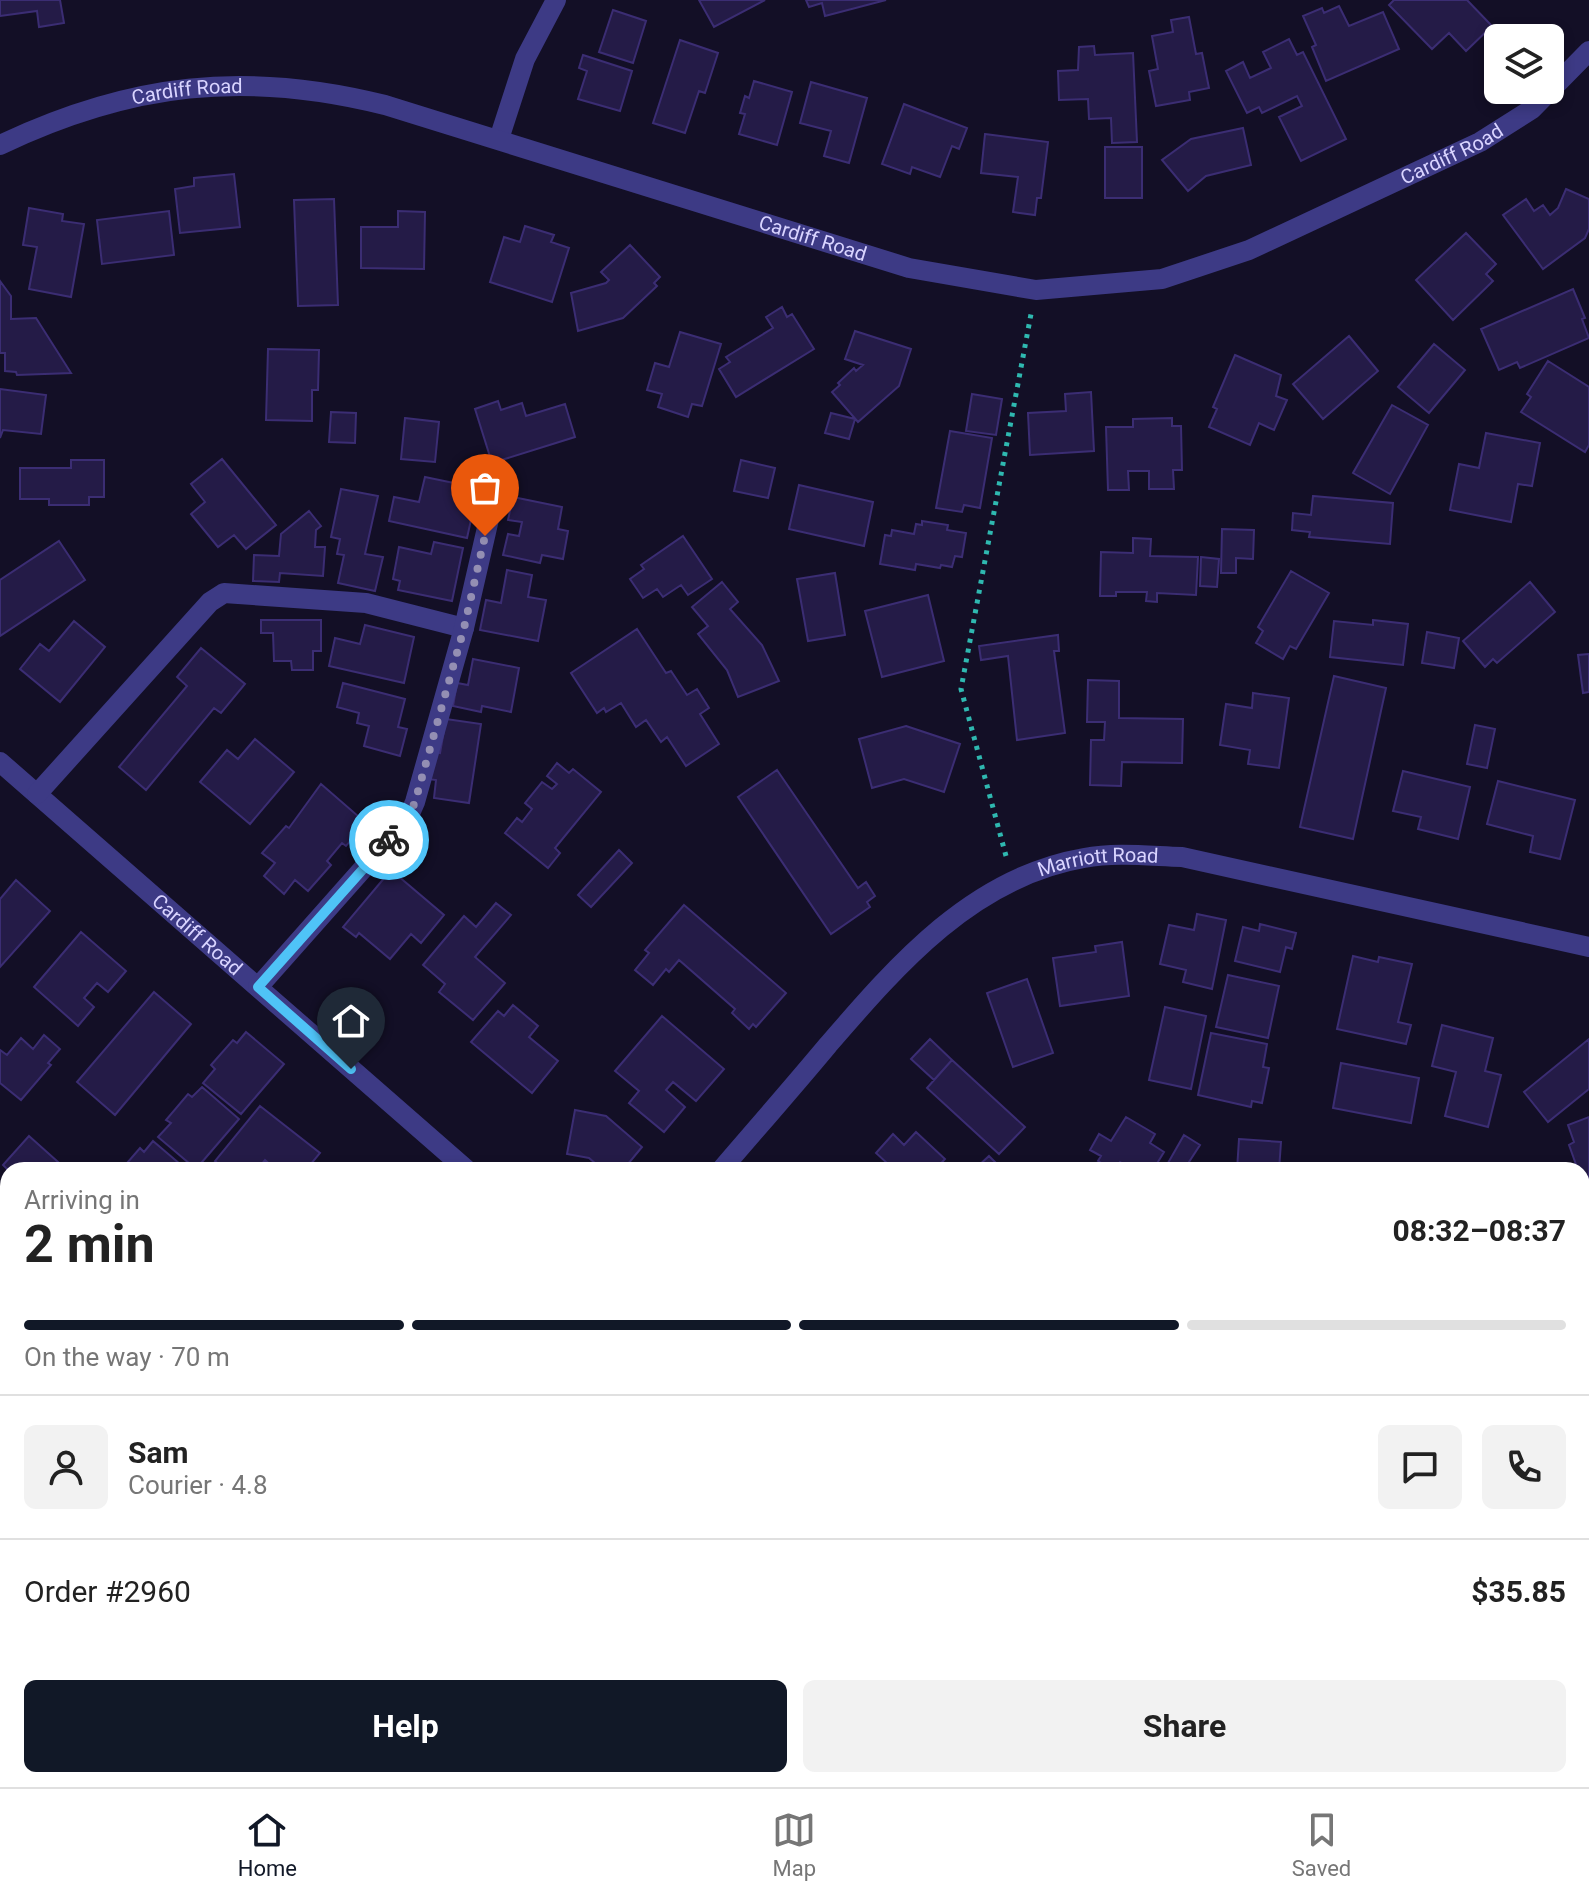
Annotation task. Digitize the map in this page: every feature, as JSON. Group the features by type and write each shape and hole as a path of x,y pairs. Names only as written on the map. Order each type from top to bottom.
{"street":[{"path":"499,139 525,59 556,0"},
{"name":"Cardiff Road","path":"0,145 50,121 87,108 167,91 230,85 298,87 345,95 499,139 909,268 1036,290 1162,279 1249,250 1480,142 1532,109 1589,51"},
{"path":"258,987 408,818 464,628 492,506"},
{"path":"37,794 210,602 224,593 366,603 464,628"},
{"name":"Cardiff Road","path":"0,762 458,1162"},
{"name":"Marriott Road","path":"728,1162 889,974 956,914 1012,880 1082,858 1116,854 1182,857 1589,947"}],"path":[{"path":"1012,880 961,689 1036,290"}],"building":[{"path":"0,0 60,0 64,23 39,27 37,11 0,16"},
{"path":"699,0 765,0 714,27"},
{"path":"806,0 886,0 825,16 822,3 809,7"},
{"path":"1394,0 1467,0 1490,24 1484,24 1484,34 1466,51 1449,33 1432,49 1389,5"},
{"path":"1339,6 1349,26 1383,12 1399,49 1326,81 1312,47 1316,45 1303,16 1322,8 1324,13"},
{"path":"613,10 646,21 633,63 599,52"},
{"path":"1189,17 1196,54 1202,53 1209,88 1189,92 1190,100 1156,106 1149,71 1158,69 1152,36 1173,32 1171,20"},
{"path":"1289,39 1297,55 1303,52 1346,139 1301,161 1279,117 1302,106 1297,96 1262,113 1259,107 1247,113 1226,71 1243,62 1250,78 1271,68 1263,52"},
{"path":"680,40 718,53 705,93 699,91 685,133 653,123"},
{"path":"1094,46 1095,55 1133,53 1137,142 1112,143 1111,118 1089,119 1088,99 1059,100 1058,71 1078,70 1079,47"},
{"path":"583,55 632,71 620,111 578,99 587,71 579,68"},
{"path":"754,81 792,92 777,145 739,134 745,114 740,113"},
{"path":"811,82 867,98 849,163 824,156 831,131 800,123"},
{"path":"904,104 967,128 959,149 952,146 940,177 912,167 910,174 882,164"},
{"path":"1243,128 1251,165 1206,176 1188,191 1162,160 1191,139"},
{"path":"985,134 1048,142 1041,198 1037,198 1035,215 1013,212 1018,177 981,173"},
{"path":"1105,147 1142,147 1142,198 1105,198"},
{"path":"234,174 240,227 180,233 175,189 194,186 194,178"},
{"path":"1566,189 1589,199 1589,229 1585,238 1543,269 1503,215 1526,199 1534,211 1543,205 1550,215 1558,208"},
{"path":"334,199 338,305 298,306 294,200"},
{"path":"29,208 63,214 62,221 84,224 71,297 29,289 37,247 23,245"},
{"path":"169,211 174,255 102,264 97,220"},
{"path":"398,211 425,212 424,269 361,268 361,227 398,227"},
{"path":"525,226 554,235 551,242 569,248 552,302 490,282 504,237 520,242"},
{"path":"1466,233 1496,264 1486,274 1493,281 1453,320 1416,280"},
{"path":"630,245 660,277 654,283 657,286 623,318 578,331 571,293 606,283 609,280 601,272"},
{"path":"0,281 11,296 11,319 36,318 71,373 17,375 16,372 5,371 5,353 0,353"},
{"path":"1573,289 1585,318 1582,319 1589,338 1520,368 1517,362 1499,370 1481,329"},
{"path":"782,307 787,317 792,314 814,349 736,397 719,369 730,362 726,357 773,328 766,317"},
{"path":"855,331 911,349 899,386 858,422 832,392 854,368 856,371 863,365 845,359"},
{"path":"680,332 721,344 702,406 692,404 688,417 658,407 662,394 647,390 655,363 669,367"},
{"path":"1349,336 1378,371 1323,419 1293,384"},
{"path":"1434,344 1465,370 1429,413 1398,387"},
{"path":"268,349 319,350 318,390 312,390 312,421 266,420"},
{"path":"1235,355 1281,375 1276,396 1287,400 1274,430 1259,423 1250,445 1209,427 1217,409 1213,407"},
{"path":"1548,361 1589,387 1589,445 1585,452 1521,412 1531,397 1527,394"},
{"path":"0,389 46,395 41,434 3,430 0,438"},
{"path":"1091,392 1094,451 1030,455 1028,413 1066,411 1065,394"},
{"path":"972,394 1002,399 996,435 966,431"},
{"path":"498,401 501,410 522,403 526,416 565,404 575,437 492,463 475,409"},
{"path":"1392,405 1428,425 1390,494 1353,473"},
{"path":"331,412 356,413 355,443 329,442"},
{"path":"831,413 855,419 849,439 825,433"},
{"path":"405,418 439,422 435,462 401,459"},
{"path":"1172,418 1172,426 1181,426 1182,470 1173,470 1174,489 1149,489 1149,471 1128,471 1129,490 1108,490 1106,427 1133,427 1133,419"},
{"path":"950,431 992,438 980,508 964,505 962,512 936,508"},
{"path":"1486,433 1540,443 1532,486 1518,484 1511,522 1450,510 1459,464 1479,468"},
{"path":"222,459 276,525 246,549 234,535 218,547 191,514 205,502 191,484"},
{"path":"71,460 104,460 104,497 89,497 89,505 49,505 49,499 20,499 20,468 71,468"},
{"path":"741,460 775,468 768,498 734,491"},
{"path":"425,477 478,488 467,538 389,521 394,497 419,502"},
{"path":"799,485 873,502 864,546 789,529"},
{"path":"341,489 378,496 365,554 383,557 375,591 338,583 344,555 337,554 340,539 331,537"},
{"path":"1313,496 1393,503 1390,544 1309,537 1310,532 1292,530 1293,513 1311,515"},
{"path":"513,497 562,507 558,529 568,531 563,559 542,555 540,563 503,555 508,534 519,536 522,522 508,520"},
{"path":"309,511 321,526 316,530 315,547 325,547 323,576 280,573 279,582 253,581 254,555 279,556 281,534"},
{"path":"922,521 948,525 947,530 966,533 962,557 955,556 952,567 916,564 915,570 880,564 885,535 891,536 892,530 914,534 916,524 922,525"},
{"path":"1222,529 1254,530 1253,559 1236,558 1236,573 1221,573"},
{"path":"683,536 712,579 688,595 681,585 663,597 657,589 643,598 630,579 644,569 641,565"},
{"path":"1133,538 1151,539 1150,556 1198,557 1196,595 1157,593 1157,602 1146,601 1147,592 1116,592 1116,596 1100,596 1101,552 1133,553"},
{"path":"59,541 85,580 0,636 0,580"},
{"path":"434,542 463,548 452,601 398,590 400,581 393,579 399,547 431,554"},
{"path":"1201,557 1219,559 1217,587 1200,586"},
{"path":"507,570 532,575 528,597 546,600 538,641 480,630 486,600 501,603"},
{"path":"1291,571 1329,593 1296,649 1290,646 1283,659 1256,643 1263,631 1258,627"},
{"path":"835,573 845,635 808,641 797,579"},
{"path":"722,582 738,602 730,609 762,645 779,681 738,697 727,670 698,634 708,626 692,607"},
{"path":"1530,582 1555,612 1497,663 1493,659 1485,667 1463,641"},
{"path":"928,595 944,661 882,677 865,611"},
{"path":"261,620 321,620 321,651 313,651 313,670 292,670 291,661 274,661 273,633 261,633"},
{"path":"1373,620 1408,624 1403,665 1330,657 1334,621 1373,625"},
{"path":"74,621 105,647 60,702 20,669 40,644 49,651"},
{"path":"365,625 414,637 404,683 329,666 335,638 360,644"},
{"path":"637,629 666,673 671,671 687,695 697,689 709,708 700,714 719,744 686,766 667,737 661,742 646,720 636,727 621,703 606,712 604,708 597,713 571,673"},
{"path":"1427,632 1459,638 1454,668 1422,663"},
{"path":"1058,635 1059,651 1054,651 1065,733 1017,740 1008,656 981,660 979,646"},
{"path":"201,648 245,684 221,713 214,708 146,790 119,767 187,686 177,677"},
{"path":"1589,654 1589,692 1583,693 1578,655"},
{"path":"473,659 519,668 511,712 482,706 481,712 453,706 457,683 468,685"},
{"path":"1334,676 1386,688 1353,839 1300,827"},
{"path":"1088,680 1119,681 1119,718 1183,719 1182,763 1122,762 1121,786 1090,785 1091,740 1104,740 1105,722 1087,722"},
{"path":"343,683 405,699 398,727 407,729 400,756 364,746 369,726 357,723 359,713 337,707"},
{"path":"1253,693 1289,698 1279,768 1248,764 1250,750 1220,745 1226,704 1252,708"},
{"path":"446,719 481,724 469,803 434,798 436,780 428,779 433,752 440,753"},
{"path":"1475,725 1495,729 1487,768 1467,764"},
{"path":"906,726 960,744 944,792 904,779 872,788 859,739"},
{"path":"255,739 294,772 250,824 200,782 227,750 238,759"},
{"path":"557,763 569,773 573,769 601,792 555,848 560,853 548,868 505,833 517,818 522,822 532,809 525,803 542,782 552,789 557,784 547,776"},
{"path":"777,770 858,888 866,882 875,896 867,902 870,907 831,934 738,797"},
{"path":"1403,771 1470,787 1458,839 1418,829 1421,817 1393,811"},
{"path":"1498,781 1575,800 1560,859 1530,852 1533,836 1487,824"},
{"path":"321,784 366,823 346,846 342,843 327,861 331,865 308,891 295,880 284,894 264,876 275,863 262,853 286,826 289,828"},
{"path":"619,850 632,863 591,907 578,895"},
{"path":"391,870 444,915 421,943 411,934 390,959 359,933 356,937 343,927"},
{"path":"16,880 50,911 0,967 0,899"},
{"path":"496,903 511,915 475,957 505,983 473,1020 439,992 445,984 423,965 464,916 476,927"},
{"path":"684,905 786,993 756,1027 753,1024 749,1029 732,1013 735,1009 679,960 669,972 666,969 653,985 635,970 649,953 645,950"},
{"path":"1197,914 1226,920 1212,989 1183,982 1186,970 1160,964 1169,925 1194,930"},
{"path":"1260,924 1296,933 1292,949 1286,947 1280,972 1235,961 1243,927 1259,931"},
{"path":"81,932 126,971 108,992 97,983 84,998 94,1007 78,1026 34,987"},
{"path":"1122,942 1129,996 1060,1006 1053,958 1096,952 1095,946"},
{"path":"1353,956 1378,962 1379,957 1412,964 1398,1022 1411,1025 1406,1044 1337,1029"},
{"path":"1228,975 1279,986 1268,1038 1216,1027"},
{"path":"1027,979 1053,1053 1013,1067 987,993"},
{"path":"154,992 191,1024 115,1115 77,1082"},
{"path":"513,1005 538,1026 529,1037 558,1061 532,1093 471,1042 498,1011 504,1016"},
{"path":"1165,1007 1206,1016 1191,1089 1149,1080"},
{"path":"662,1016 724,1069 696,1101 673,1082 666,1090 685,1107 664,1132 629,1103 639,1091 615,1071"},
{"path":"1442,1025 1493,1038 1485,1071 1501,1075 1488,1127 1445,1116 1456,1072 1432,1066"},
{"path":"246,1032 284,1064 241,1114 203,1083 215,1069 211,1065 233,1040 237,1043"},
{"path":"1211,1033 1267,1044 1263,1067 1269,1068 1262,1103 1252,1101 1251,1107 1198,1095"},
{"path":"44,1035 60,1049 48,1063 51,1065 21,1100 0,1083 0,1050 7,1055 21,1038 33,1049"},
{"path":"930,1039 952,1060 934,1080 911,1059"},
{"path":"1589,1039 1589,1089 1548,1122 1524,1092"},
{"path":"952,1060 1025,1127 999,1154 927,1088"},
{"path":"1341,1063 1419,1078 1411,1123 1333,1108"},
{"path":"202,1087 239,1119 202,1162 188,1162 158,1137 171,1123 166,1120 188,1094 192,1097"},
{"path":"260,1106 320,1153 313,1162 215,1161"},
{"path":"575,1110 606,1116 642,1147 630,1162 594,1162 589,1158 567,1154"},
{"path":"1126,1117 1155,1134 1150,1143 1164,1152 1158,1162 1098,1161 1101,1156 1090,1150 1099,1134 1111,1141"},
{"path":"1589,1117 1589,1162 1575,1162 1569,1145 1574,1142 1568,1125"},
{"path":"916,1132 945,1159 942,1162 886,1162 876,1153 893,1134 904,1145"},
{"path":"1184,1135 1200,1145 1189,1162 1169,1162"},
{"path":"29,1136 58,1162 6,1162"},
{"path":"1239,1139 1281,1142 1280,1162 1238,1162"},
{"path":"153,1141 178,1162 128,1162 140,1148 144,1152"}],"way so far":[{"path":"389,840 408,818 415,802 464,628 485,536"}],"route":[{"path":"351,1069 258,987 389,840"}]}
